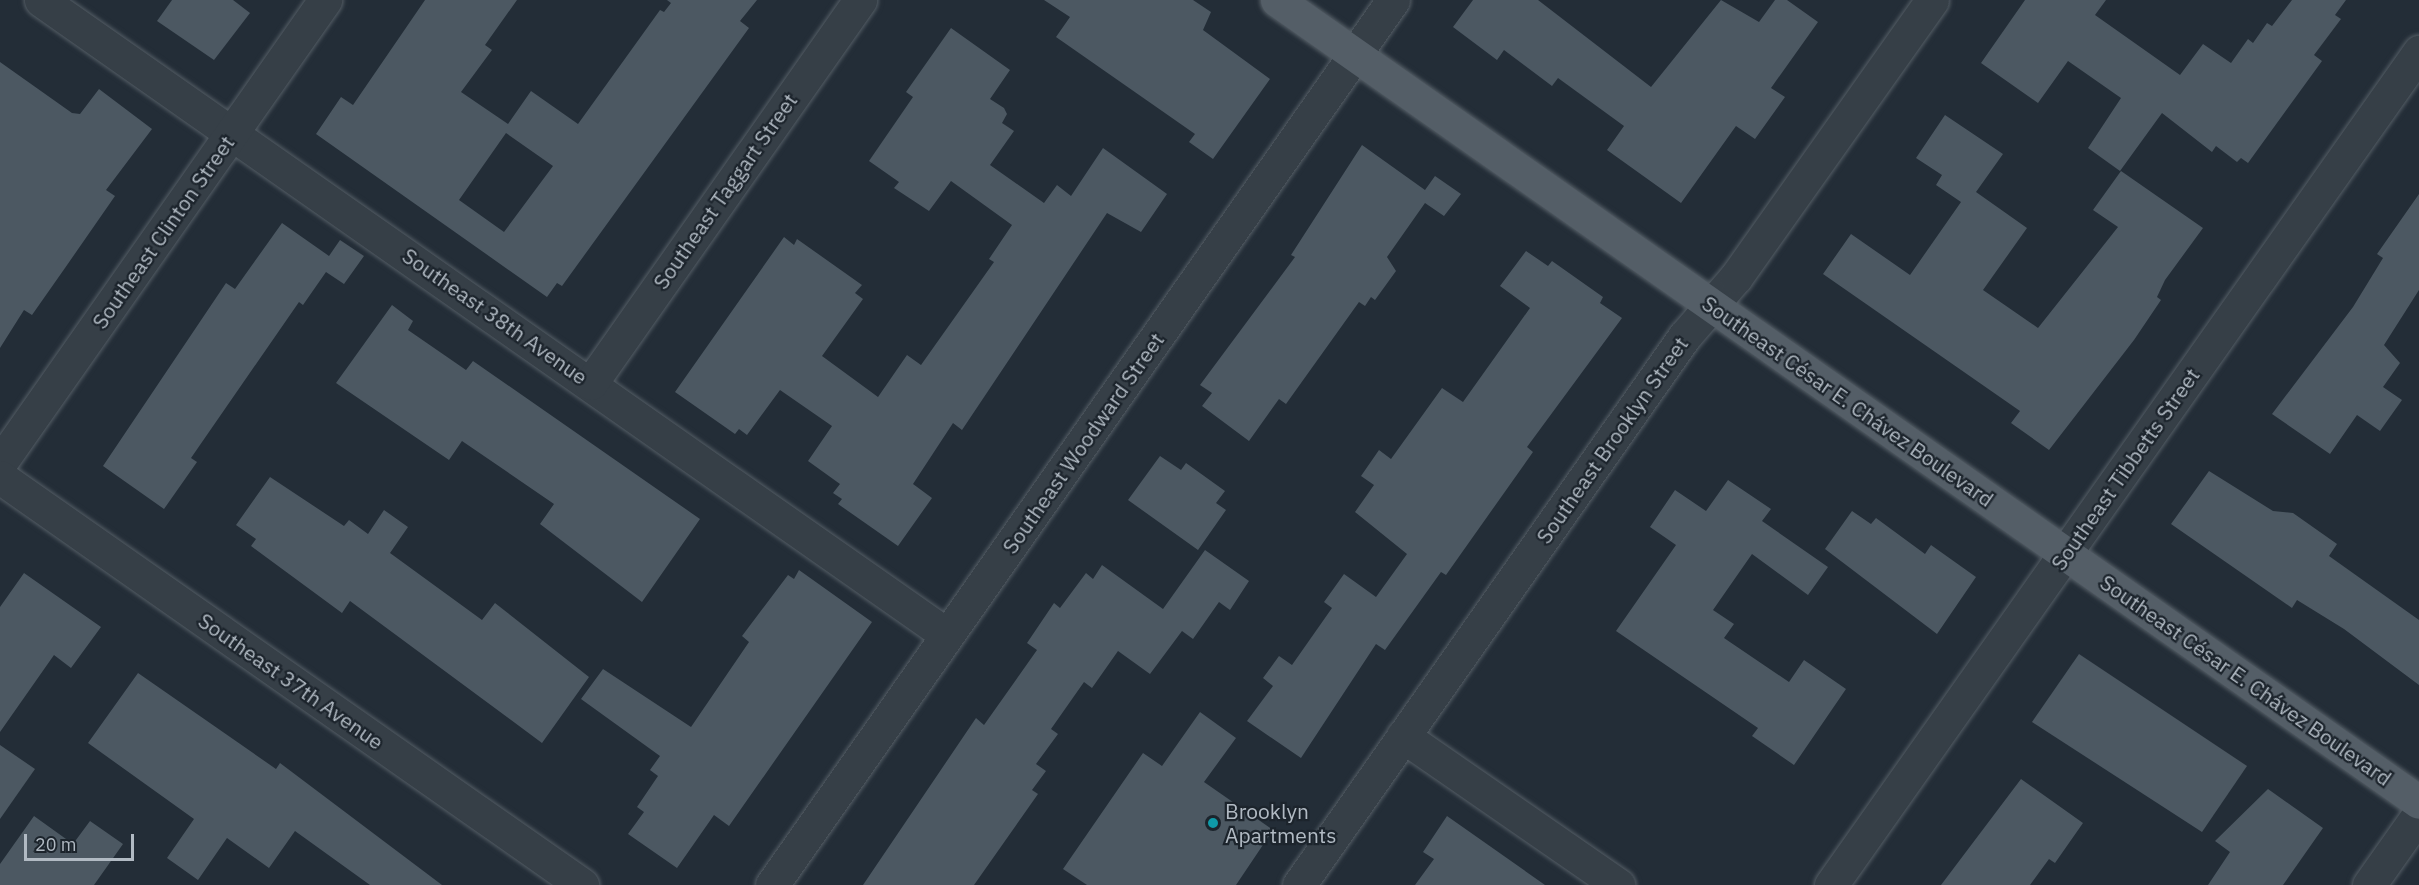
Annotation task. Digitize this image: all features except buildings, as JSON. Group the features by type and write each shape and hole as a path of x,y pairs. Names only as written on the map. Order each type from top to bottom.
{"main road":[{"name":"Southeast César E. Chávez Boulevard","path":"1277,0 2419,802"}],"street":[{"name":"Southeast 38th Avenue","path":"41,0 591,383 947,636"},
{"name":"Southeast Clinton Street","path":"0,463 325,0"},
{"name":"Southeast Taggart Street","path":"591,383 860,0"},
{"name":"Southeast Woodward Street","path":"772,885 1393,0"},
{"name":"Southeast Brooklyn Street","path":"1299,885 1684,337 1711,306 1932,0"},
{"name":"Southeast Tibbetts Street","path":"1831,885 2419,52"},
{"name":"Southeast 37th Avenue","path":"0,477 582,885"},
{"path":"1403,736 1618,885"},
{"path":"2369,885 2419,814"}],"place":[{"name":"Brooklyn Apartments","path":"1213,823"}]}
